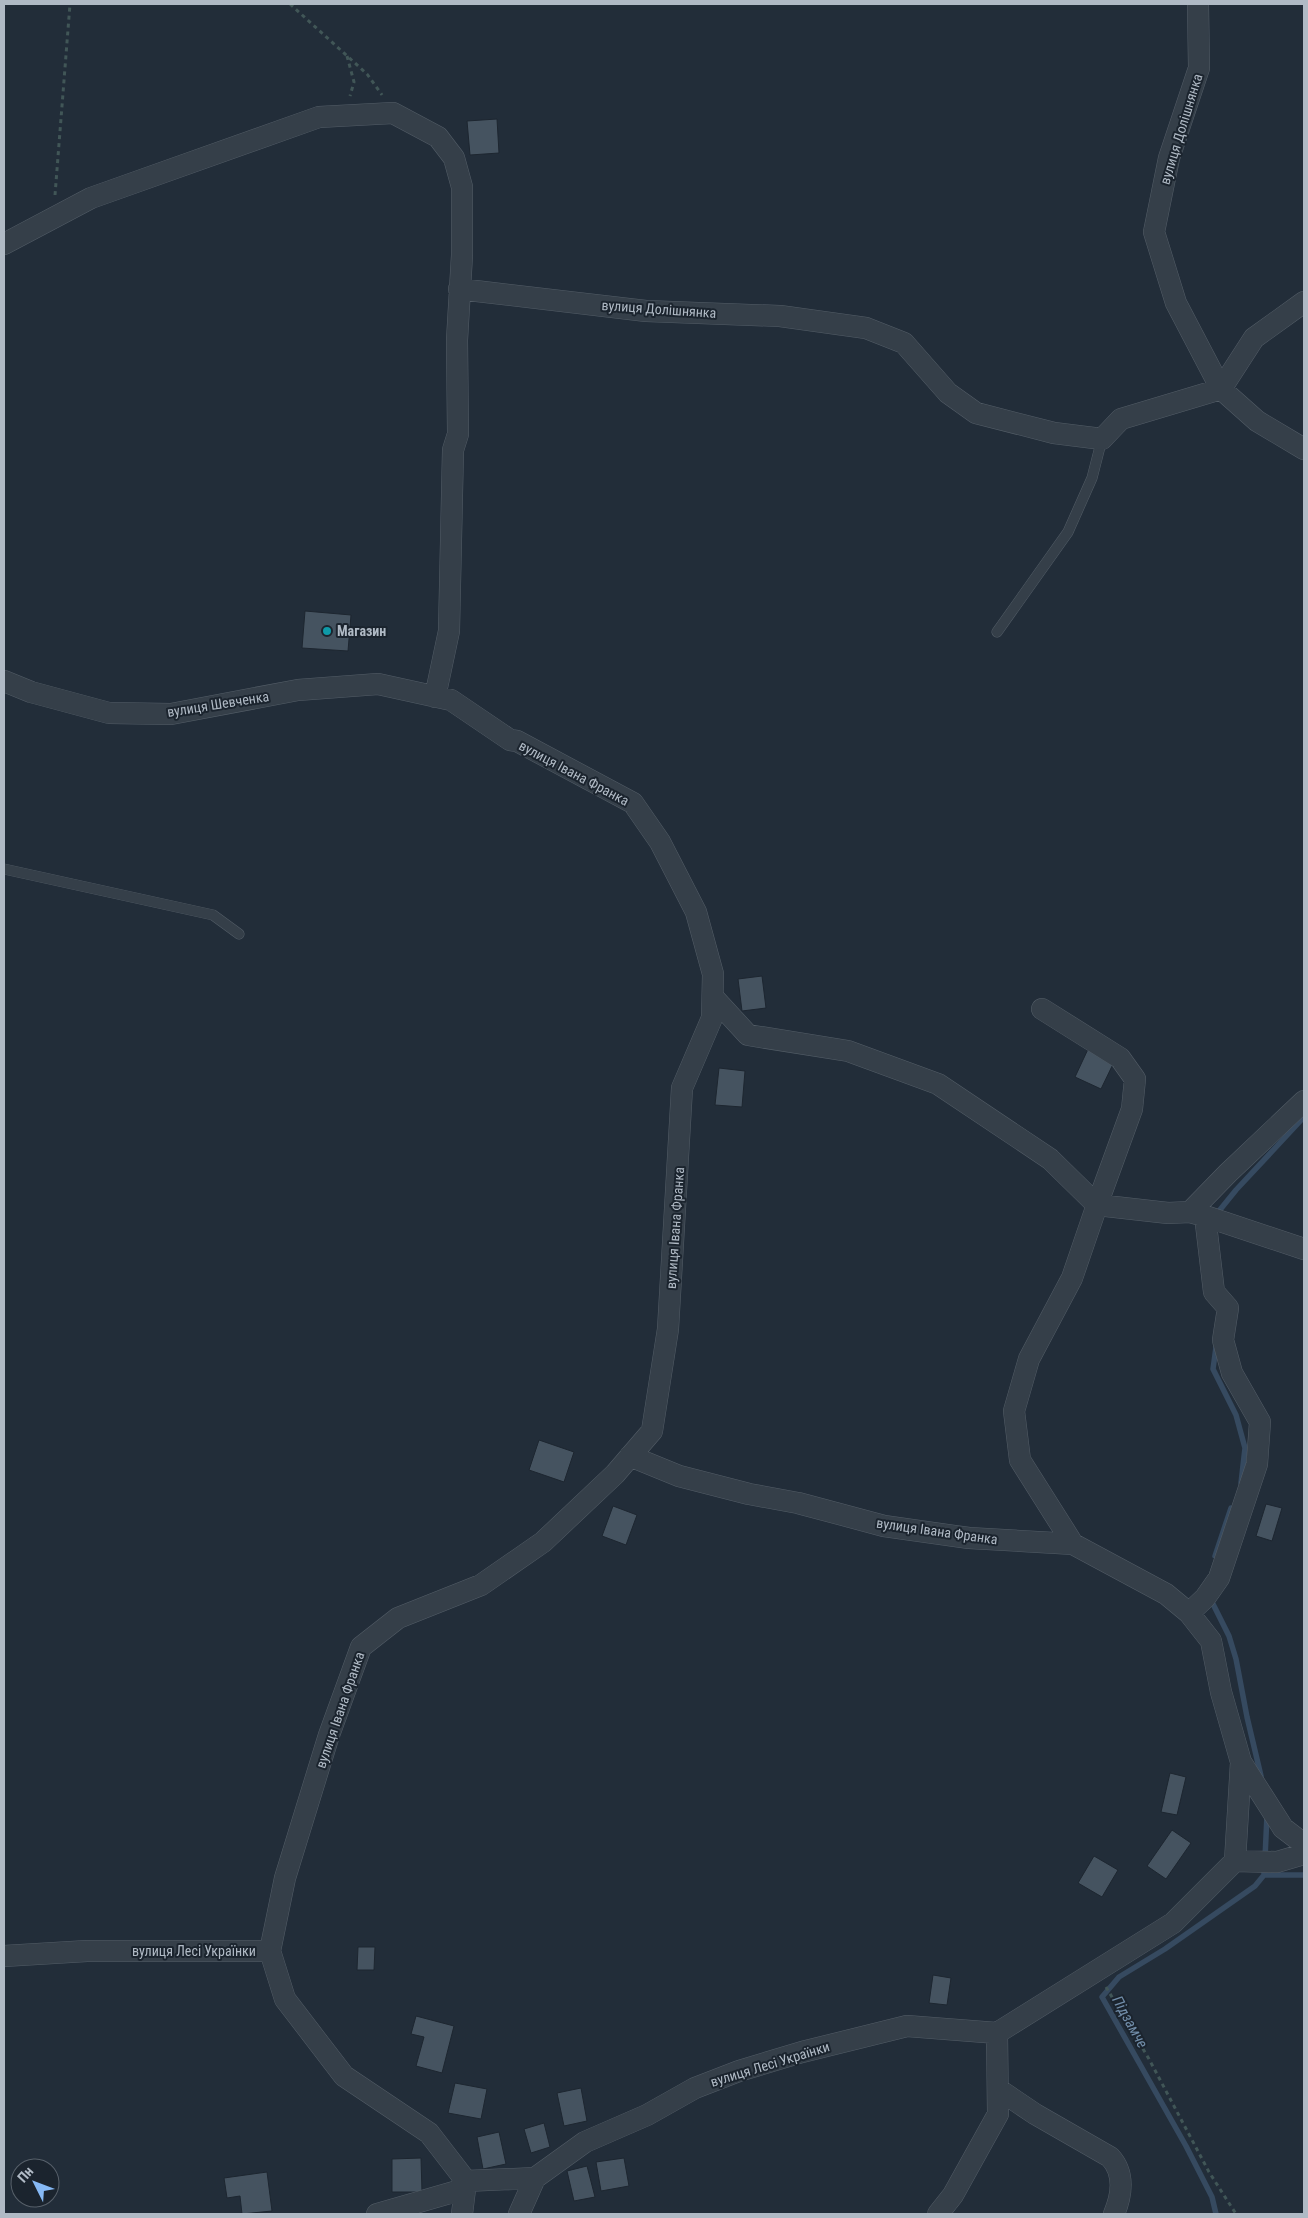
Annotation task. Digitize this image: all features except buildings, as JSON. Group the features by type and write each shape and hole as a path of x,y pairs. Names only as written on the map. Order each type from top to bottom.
{"street":[{"name":"вулиця Долішнянка","path":"1198,4 1199,68 1169,158 1154,232 1176,303 1221,389 1257,421 1304,450"},
{"path":"4,244 91,198 319,117 393,113 438,137 454,158 462,187 457,340 458,434 454,450 449,631 435,697"},
{"name":"вулиця Долішнянка","path":"460,289 646,311 780,316 866,328 904,343 948,393 976,413 1054,433 1102,439"},
{"path":"1102,439 1121,420 1221,389 1254,338 1304,302"},
{"name":"вулиця Шевченка","path":"4,681 31,692 108,713 171,714 298,690 378,684 435,697"},
{"name":"вулиця Івана Франка","path":"270,1951 286,1878 329,1735 362,1647 398,1618 481,1585 543,1542 615,1474 652,1431 668,1329 682,1088 712,1018 713,974 696,912 660,842 632,803 517,741 510,740 451,700 435,697"},
{"path":"713,997 748,1035 848,1051 938,1084 1050,1159 1097,1205 1168,1213 1198,1214 1304,1249"},
{"name":"вулиця Івана Франка","path":"1042,1009 1120,1058 1135,1079 1132,1109 1072,1278 1029,1359 1014,1411 1020,1460 1073,1544"},
{"path":"1188,1613 1205,1598 1219,1578 1257,1464 1260,1422 1232,1373 1223,1340 1228,1308 1214,1292 1198,1214 1228,1173 1304,1101"},
{"name":"вулиця Івана Франка","path":"630,1456 679,1476 749,1494 798,1503 884,1526 969,1538 1073,1544 1166,1594 1188,1613 1211,1641 1221,1692 1241,1762 1283,1828 1300,1842 1304,1842"},
{"path":"1241,1762 1245,1862"},
{"path":"938,2214 953,2194 998,2114 997,2033 1173,1923 1245,1862 1277,1862 1304,1854"},
{"name":"вулиця Лесі Українки","path":"5,1956 87,1951 270,1951 285,2000 344,2076 430,2133 466,2181"},
{"name":"вулиця Лесі Українки","path":"535,2178 585,2142 602,2133 647,2115 695,2088 739,2071 802,2052 907,2026 997,2033"},
{"path":"998,2089 1035,2114 1104,2154 1117,2164 1122,2186 1114,2214"},
{"path":"377,2214 457,2191 466,2181 535,2178 519,2214"},
{"path":"462,2214 466,2181"}],"lane":[{"path":"996,632 1068,532 1092,478 1102,439"},
{"path":"4,869 213,915 239,934"}],"path":[{"path":"54,217 70,4"},
{"path":"290,4 367,74 393,113"},
{"path":"319,117 345,103 350,95 354,82 346,55"},
{"path":"1096,1971 1148,2059 1209,2172 1236,2214"}],"waterway":[{"path":"1219,1211 1304,1117"},
{"path":"1216,1347 1213,1369 1236,1415 1245,1448 1241,1483"},
{"path":"1215,1556 1231,1508"},
{"path":"1213,1604 1229,1636 1236,1659 1261,1776"},
{"path":"1265,1858 1267,1815"},
{"path":"1264,1872 1264,1875 1304,1875"},
{"name":"Підзамче","path":"1216,2214 1212,2197 1186,2146 1102,1997 1119,1977 1165,1949 1255,1886 1264,1875"}],"place":[{"name":"Магазин","path":"327,631"}]}
